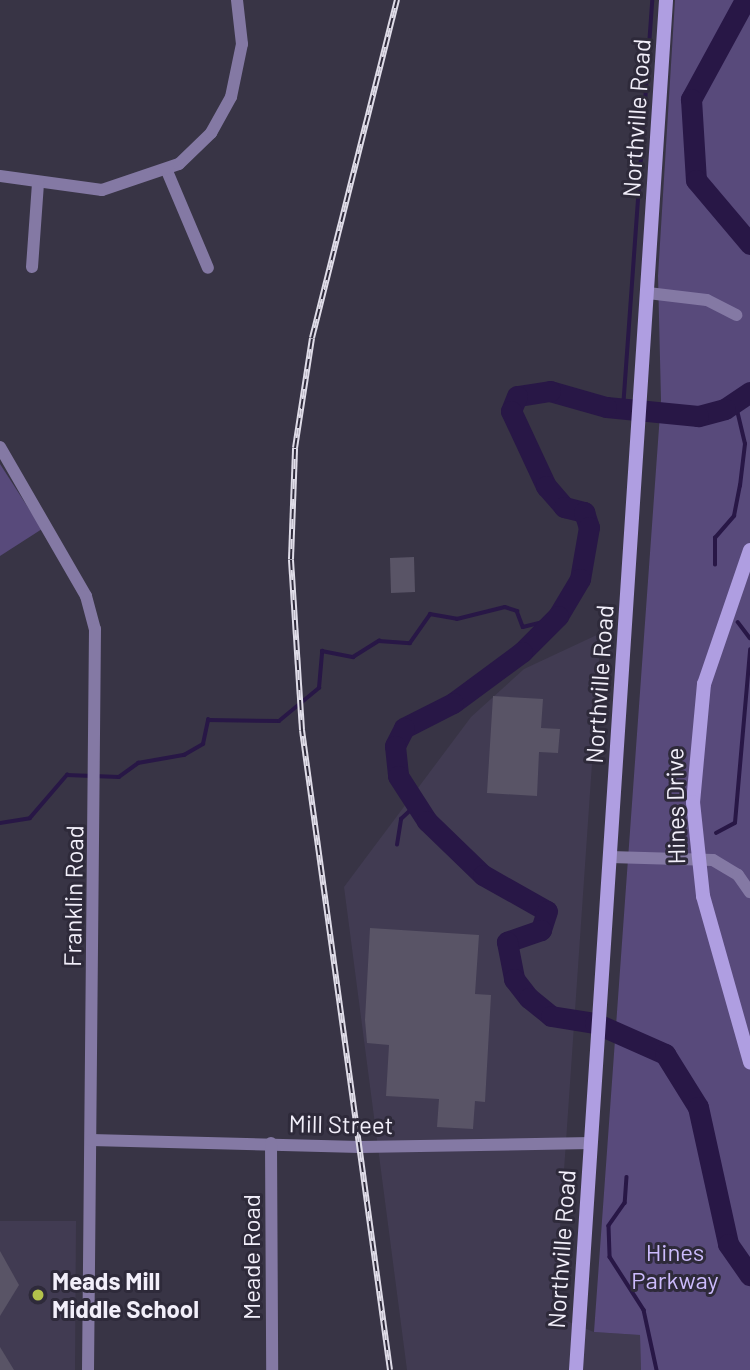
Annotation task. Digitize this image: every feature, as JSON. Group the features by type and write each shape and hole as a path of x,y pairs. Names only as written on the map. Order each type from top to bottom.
{"street":[{"path":"0,176 102,190 167,172 202,143 231,97 242,44 237,0"},
{"name":"Northville Road","path":"576,1370 666,0"},
{"path":"167,172 208,268"},
{"path":"32,267 38,183"},
{"path":"648,293 707,300 736,315"},
{"name":"Franklin Road","path":"0,447 90,605 97,777 88,1370"},
{"name":"Hines Drive","path":"750,550 718,632 699,714 697,860 750,1062"},
{"path":"610,857 697,860 726,865 750,892"},
{"name":"Mill Street","path":"91,1140 591,1143"},
{"name":"Meade Road","path":"271,1143 272,1370"}],"shaded area":[{"path":"601,633 554,1316 594,1332 640,1335 641,1370 407,1370 344,887 471,717 524,669"},
{"name":"Meads Mill Middle School","path":"0,1221 76,1221 75,1370 0,1370"}],"green space":[{"name":"Hines Parkway","path":"675,0 750,0 750,1370 641,1370 640,1335 594,1332 661,400 658,276"},
{"path":"0,464 42,529 0,556"}],"building":[{"path":"414,557 415,592 391,593 390,558"},
{"path":"493,696 543,699 541,728 560,729 558,753 539,752 537,796 487,793"},
{"path":"370,928 479,935 475,994 491,995 485,1102 475,1101 473,1129 437,1127 439,1099 386,1096 389,1045 367,1043 365,1020"},
{"path":"0,1251 19,1285 0,1316"},
{"path":"0,1347 14,1370 0,1370"}],"waterway":[{"path":"623,409 652,0"},
{"path":"745,0 691,99 696,180 750,244"},
{"path":"750,392 725,409 698,416 606,407 550,391 517,396 511,411 546,486 564,507 584,512 589,527 580,579 558,616 522,652 453,703 404,728 395,746 398,776 427,821 483,875 547,911 541,930 507,942 514,979 529,998 551,1016 595,1023 665,1054 698,1107 728,1244 750,1275"},
{"path":"715,565 715,538 734,516 740,486 745,444 735,402"},
{"path":"0,823 30,818 67,775 119,777 138,763 184,755 203,744 208,720 279,721 319,688 322,651 353,657 379,641 410,643 430,614 457,619 505,607 517,611 523,627 555,619"},
{"path":"738,622 750,638"},
{"path":"716,833 735,823 750,650"},
{"path":"397,845 401,819 416,805"},
{"path":"627,1177 625,1203 609,1226 610,1257 644,1310 657,1370"}],"railway":[{"path":"390,1370 302,730 291,559 295,448 312,338 397,0"}],"place":[{"name":"Meads Mill Middle School","path":"38,1295"}]}
